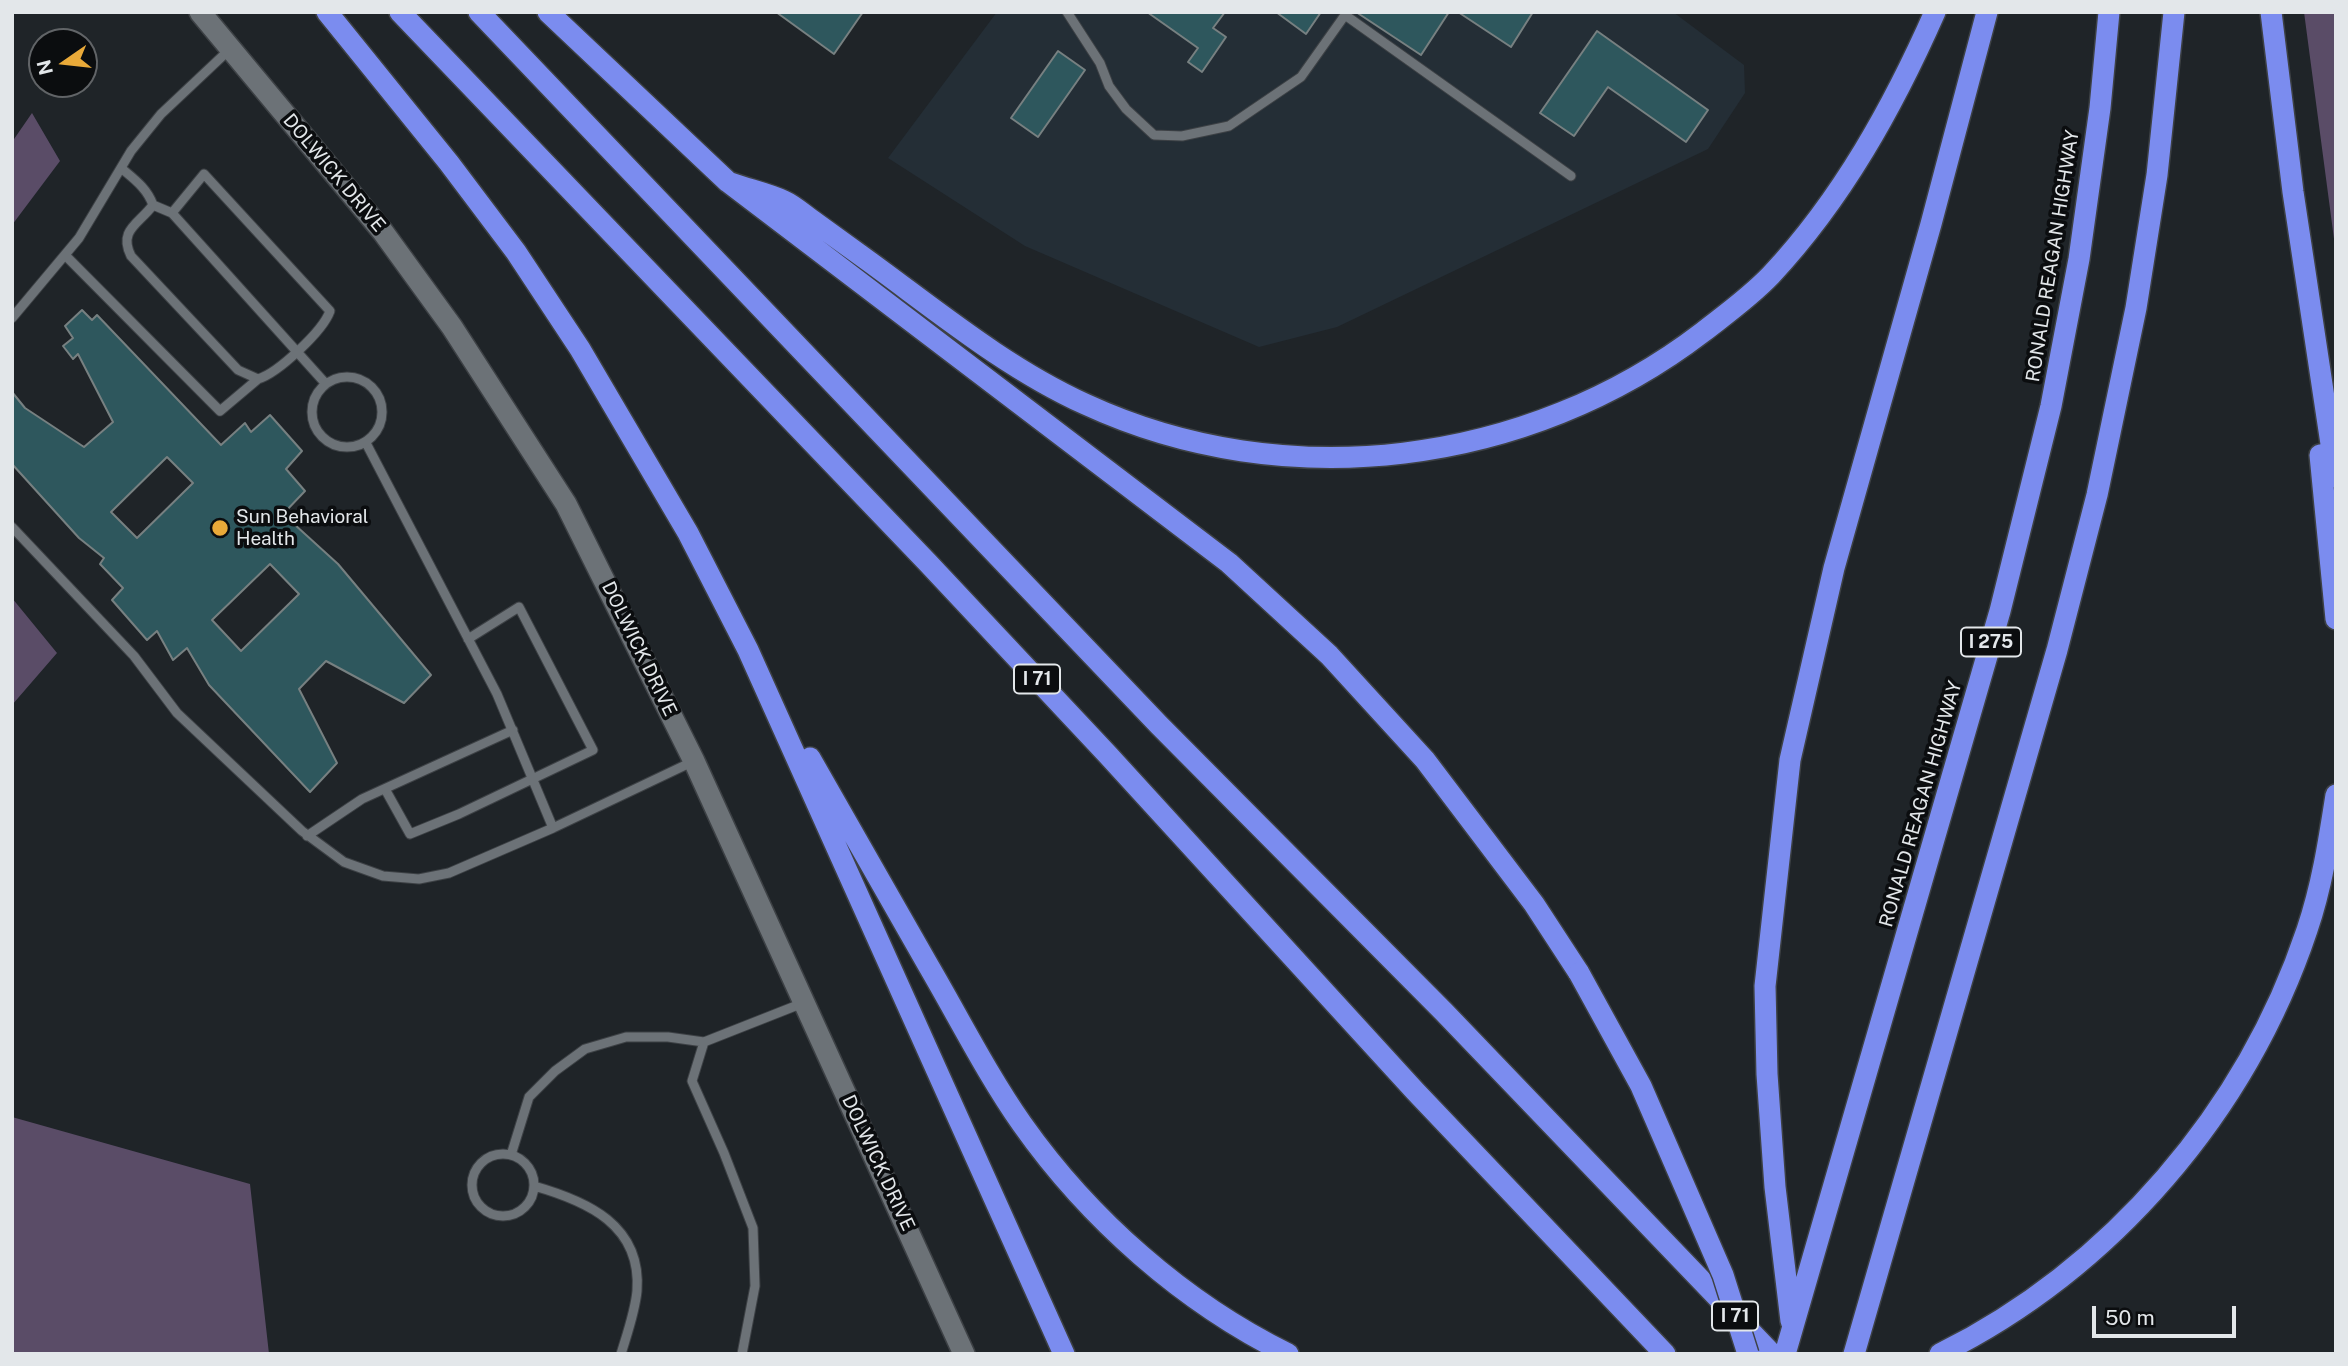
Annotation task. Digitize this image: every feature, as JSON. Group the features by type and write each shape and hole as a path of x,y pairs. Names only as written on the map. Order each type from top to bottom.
{"highway":[{"path":"327,12 449,163 516,252 580,349 688,533 748,650 987,1068 1022,1124 1058,1170 1112,1229 1171,1280 1230,1320 1289,1354"},
{"name":"I 71","path":"400,12 928,563 1108,755 1415,1091 1665,1354"},
{"name":"I 71","path":"479,12 1150,715 1435,1003 1772,1354"},
{"path":"548,12 728,183 1229,563 1329,655 1425,760 1534,904 1579,973 1641,1086 1723,1275 1748,1354"},
{"path":"728,183 786,202 1000,357 1051,387 1126,421 1196,443 1279,456 1366,458 1450,447 1507,434 1602,396 1667,359 1769,277 1819,219 1845,183 1911,66 1936,12"},
{"path":"1797,1354 1775,1187 1767,1074 1765,986 1790,760 1834,568 1987,12"},
{"name":"RONALD REAGAN HIGHWAY","path":"1785,1354 2000,611 2051,406 2079,259 2100,108 2109,12"},
{"path":"1854,1354 2057,650 2096,495 2142,268 2157,175 2174,12"},
{"path":"2271,12 2336,477"},
{"path":"2294,191 2336,619"},
{"path":"748,650 1064,1354"},
{"path":"1940,1354 2000,1320 2074,1268 2109,1238 2145,1201 2196,1142 2235,1083 2280,999 2311,916 2325,864 2336,794"}],"main road":[{"name":"DOLWICK DRIVE","path":"200,12 383,232 452,327 566,504 694,761 964,1354"}],"lane":[{"path":"1067,12 1100,63 1109,86 1126,109 1154,135 1182,136 1229,126 1301,77 1345,15 1571,176"},
{"path":"12,318 79,238 121,168 160,114 230,49"},
{"path":"121,168 150,195 153,205"},
{"path":"65,255 220,411 258,379 273,372 327,320 330,311 204,174 172,213"},
{"path":"153,205 172,213 326,384"},
{"path":"153,205 127,233 126,242 131,256 238,370 258,379"},
{"path":"341,377 354,377 365,381 374,389 381,400 383,412 375,435 366,443 344,448 323,439 316,430 312,408 315,397 326,384 341,377"},
{"path":"366,443 497,694 553,828"},
{"path":"12,527 134,656 177,713 307,836 344,862 383,876 419,879 449,873 553,828 694,761"},
{"path":"385,789 410,834 459,814 593,750 519,607 468,639"},
{"path":"307,836 362,799 513,730"},
{"path":"511,1155 529,1097 555,1071 585,1049 625,1037 668,1037 704,1042 804,1002"},
{"path":"704,1042 692,1081 724,1153 752,1228 755,1286 742,1354"},
{"path":"511,1155 528,1166 533,1175 534,1186 527,1205 510,1216 500,1216 482,1208 472,1190 476,1170 491,1156 511,1155"},
{"path":"534,1186 585,1203 617,1227 634,1258 637,1290 621,1354"}],"shaded area":[{"path":"997,12 1673,12 1744,65 1745,93 1708,149 1337,327 1259,347 1025,246 888,158"},
{"path":"2304,12 2336,12 2336,254"},
{"path":"32,113 60,161 12,225 12,142"},
{"path":"12,598 57,653 12,705"},
{"path":"12,1117 250,1184 269,1354 12,1354"}],"building":[{"path":"776,12 863,12 834,54"},
{"path":"1147,12 1225,12 1213,28 1226,37 1202,72 1188,62 1198,48"},
{"path":"1276,12 1321,12 1306,34"},
{"path":"1356,12 1449,12 1421,55"},
{"path":"1458,12 1533,12 1511,47"},
{"path":"1597,31 1708,110 1686,142 1608,87 1574,136 1540,113"},
{"path":"1058,51 1085,70 1038,137 1011,118"},
{"path":"82,310 92,320 97,315 221,445 245,423 251,432 270,415 302,451 286,469 305,491 283,514 338,564 431,675 404,703 326,661 299,689 337,763 310,792 209,685 187,648 173,660 157,631 147,640 112,600 123,588 100,564 104,558 79,538 12,464 12,392 25,408 84,447 113,422 78,354 73,359 63,346 73,338 65,326","holes":["167,457 193,483 137,538 111,512","270,564 299,594 241,651 212,620"]}],"place":[{"name":"Sun Behavioral Health","path":"220,528"}]}
